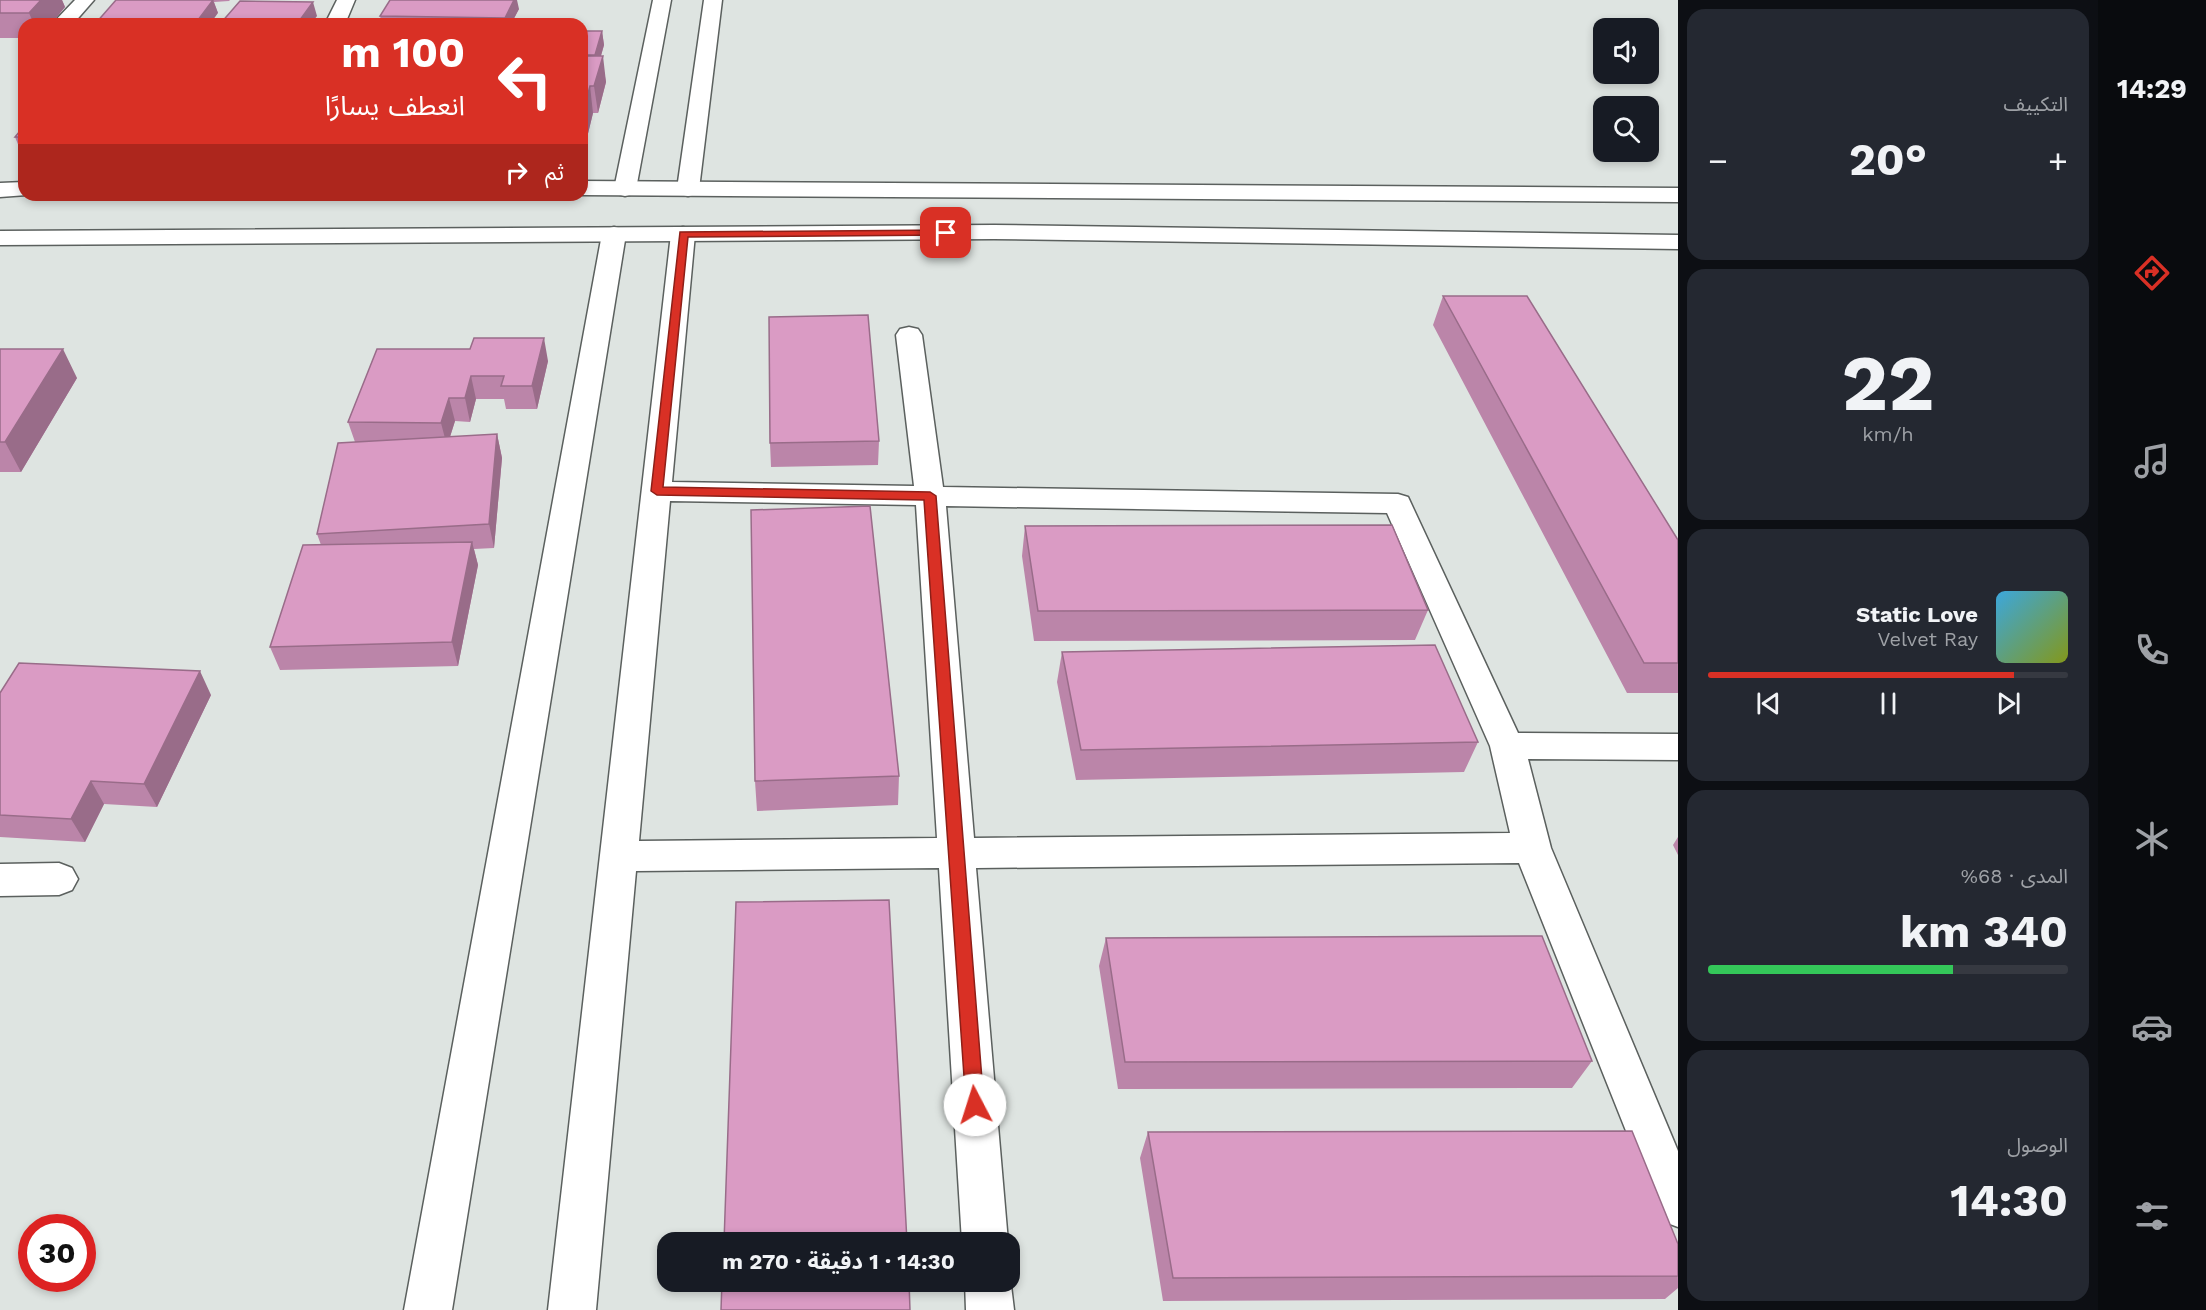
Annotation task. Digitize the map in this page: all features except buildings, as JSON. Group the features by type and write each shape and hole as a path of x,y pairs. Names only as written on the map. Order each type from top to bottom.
{"street":[{"path":"68,18 85,0"},
{"path":"337,18 346,0"},
{"path":"625,189 662,0"},
{"path":"688,189 713,0"},
{"path":"588,188 1678,195"},
{"path":"0,190 18,189"},
{"path":"0,238 994,232 1678,242"},
{"path":"428,1310 614,234"},
{"path":"572,1310 683,234"},
{"path":"909,335 930,496 984,1232"},
{"path":"657,491 1398,504 1507,746 1532,848 1678,1205"},
{"path":"1507,746 1678,747"},
{"path":"619,856 1532,848"},
{"path":"0,880 59,879"},
{"path":"989,1292 990,1310"}],"route":[{"path":"946,233 683,234 657,491 930,496 975,1105"}]}
